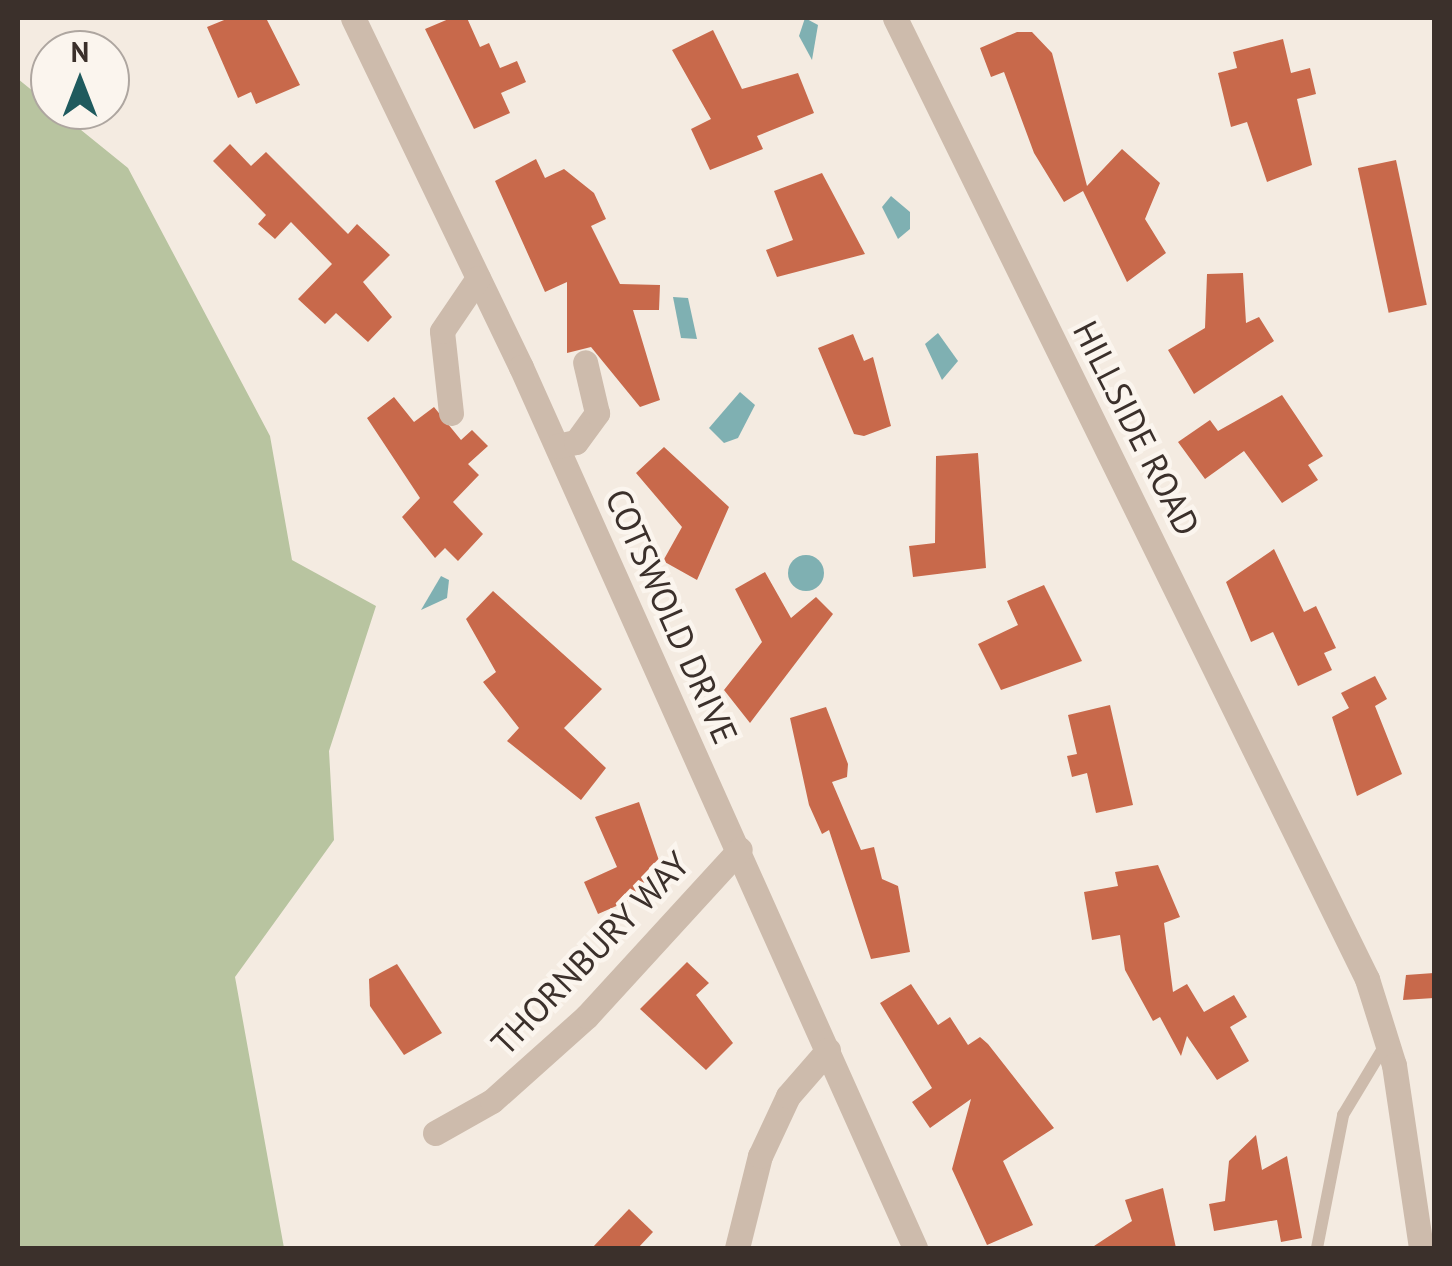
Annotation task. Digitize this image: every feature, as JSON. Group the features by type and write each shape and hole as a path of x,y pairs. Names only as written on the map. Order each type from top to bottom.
{"street":[{"name":"COTSWOLD DRIVE","path":"353,18 556,446 740,849 915,1248"},
{"name":"HILLSIDE ROAD","path":"895,18 1316,869 1387,1041"},
{"path":"451,413 442,331 478,278"},
{"path":"556,446 576,442 597,413 585,362"},
{"name":"THORNBURY WAY","path":"436,1133 492,1101 587,1016 740,849"},
{"path":"1387,1041 1422,1248"},
{"path":"737,1248 760,1156 788,1096 828,1050"}],"lane":[{"path":"1317,1248 1344,1115 1387,1041"}],"green space":[{"path":"18,79 30,89 30,130 81,130 128,168 270,436 292,560 376,606 329,751 334,840 235,977 284,1248 18,1248"}],"water":[{"path":"805,18 818,25 812,60 799,36"},
{"path":"891,196 910,212 910,229 898,239 882,207"},
{"path":"673,297 688,298 697,339 681,338"},
{"path":"938,333 958,361 942,380 925,344"},
{"path":"740,392 755,405 738,438 724,443 709,428"},
{"path":"806,555 819,560 824,573 819,586 806,591 793,586 788,573 793,560"},
{"path":"441,576 449,580 447,598 421,610"}],"building":[{"path":"229,18 266,18 300,85 256,104 251,92 238,98 207,27"},
{"path":"451,18 467,18 480,47 489,43 500,68 517,61 526,82 501,93 510,113 474,129 425,29"},
{"path":"713,30 742,89 798,73 814,113 757,136 763,149 710,170 691,129 711,119 672,50"},
{"path":"1017,32 1032,32 1052,53 1087,186 1122,149 1160,183 1145,219 1166,253 1127,282 1083,191 1064,202 1034,153 1004,72 991,77 980,48"},
{"path":"1283,39 1291,73 1310,68 1316,94 1297,99 1312,165 1267,182 1247,122 1231,127 1218,73 1237,68 1233,52"},
{"path":"230,144 251,166 266,152 348,234 357,224 390,255 363,282 392,317 368,342 336,313 325,324 298,299 332,264 291,222 275,239 258,224 266,215 213,161"},
{"path":"536,159 545,178 564,169 594,193 606,219 591,226 620,284 660,285 659,310 633,310 660,400 640,407 591,347 567,353 567,282 545,292 495,181"},
{"path":"1396,160 1427,305 1389,313 1358,168"},
{"path":"822,173 865,254 777,277 766,250 793,240 774,191"},
{"path":"1243,273 1246,323 1259,317 1274,341 1194,394 1168,350 1205,328 1207,274"},
{"path":"853,334 864,361 873,357 891,426 864,436 854,434 818,348"},
{"path":"1282,395 1323,456 1308,465 1318,480 1282,503 1244,451 1205,479 1178,442 1210,420 1218,431"},
{"path":"394,397 414,422 434,407 461,440 472,430 488,446 468,464 479,475 453,502 483,534 458,561 445,548 435,558 402,517 420,498 367,418"},
{"path":"664,447 729,507 697,580 663,561 682,527 636,473"},
{"path":"978,453 986,568 913,577 909,546 935,543 936,456"},
{"path":"1274,549 1304,612 1316,606 1336,648 1324,653 1332,670 1298,686 1273,632 1251,642 1226,582"},
{"path":"765,572 791,618 816,597 833,614 750,723 724,690 762,642 735,589"},
{"path":"1044,585 1082,661 1001,690 978,644 1018,625 1007,601"},
{"path":"493,591 602,689 564,728 606,768 581,800 507,741 519,728 483,682 496,672 466,619"},
{"path":"1375,676 1387,699 1375,706 1402,774 1357,796 1332,717 1349,708 1341,693"},
{"path":"1110,705 1133,805 1096,813 1087,773 1072,777 1067,756 1077,754 1068,715"},
{"path":"826,707 848,764 847,777 832,782 861,850 874,847 882,879 898,886 910,952 871,959 829,830 822,834 809,805 790,718"},
{"path":"639,802 667,884 598,914 584,882 617,867 595,817"},
{"path":"1158,865 1180,917 1164,923 1173,992 1187,984 1204,1012 1234,995 1247,1017 1230,1027 1249,1061 1217,1080 1187,1036 1181,1056 1160,1017 1153,1021 1125,970 1120,935 1092,940 1084,892 1118,886 1115,872"},
{"path":"687,962 709,983 696,995 733,1043 706,1070 640,1009"},
{"path":"397,964 442,1033 404,1055 370,1006 369,979"},
{"path":"1434,973 1434,998 1403,1000 1406,975"},
{"path":"911,984 938,1025 950,1017 968,1045 980,1037 988,1044 1054,1128 1003,1161 1033,1225 987,1245 952,1169 971,1099 930,1128 912,1102 932,1088 880,1003"},
{"path":"1256,1135 1262,1170 1287,1156 1302,1238 1281,1242 1277,1220 1214,1231 1209,1204 1225,1201 1229,1161"},
{"path":"1163,1188 1176,1248 1091,1248 1132,1221 1125,1200"},
{"path":"629,1209 653,1232 638,1248 592,1248"}]}
